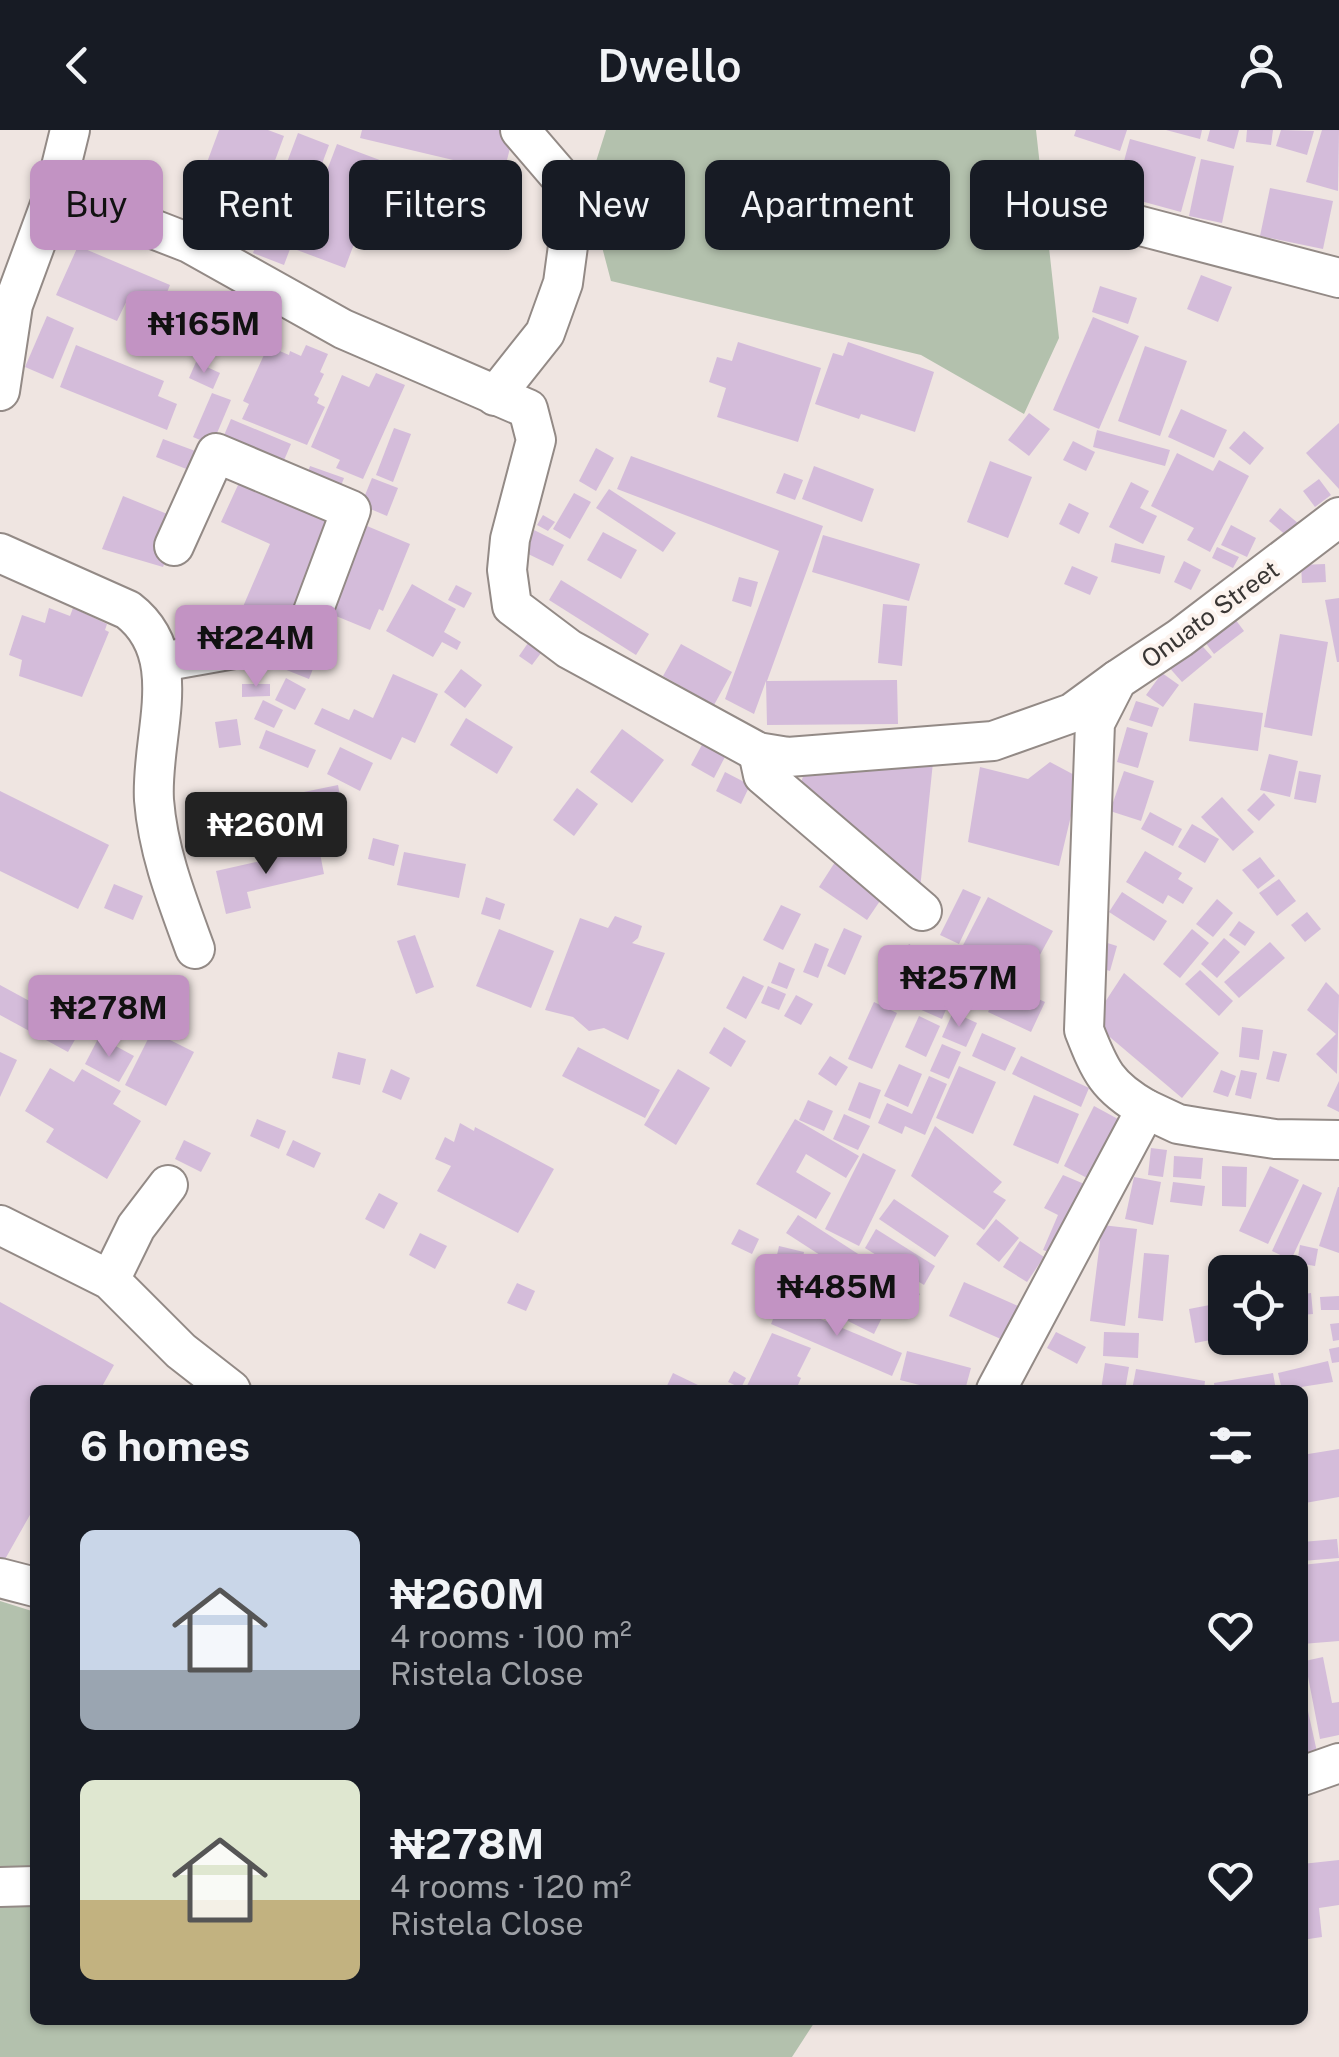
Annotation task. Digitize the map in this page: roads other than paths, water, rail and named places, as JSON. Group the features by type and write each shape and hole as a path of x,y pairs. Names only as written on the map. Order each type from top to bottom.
{"street":[{"path":"63,160 70,130"},
{"path":"495,396 545,332 563,283 575,194 520,130"},
{"path":"1144,227 1339,278"},
{"path":"163,233 189,243 344,329 528,410 536,440 510,540 507,570 512,606 569,649 758,752 788,757 993,740 1072,713 1116,680"},
{"path":"0,391 6,303 30,248"},
{"path":"161,662 298,638 308,625 352,510 216,453 174,546"},
{"name":"Onuato Street","path":"1146,1109 1118,1093 1096,1062 1084,1030 1095,723 1116,680 1180,638 1339,516"},
{"path":"0,553 128,610 144,622 157,644 164,676 154,799 168,875 194,949"},
{"path":"758,752 762,775 922,912"},
{"path":"999,1385 1146,1109 1178,1124 1202,1128 1275,1139 1339,1140"},
{"path":"110,1280 136,1227 168,1184"},
{"path":"0,1226 110,1280 182,1351 224,1385"},
{"path":"0,1578 30,1586"},
{"path":"1308,1774 1339,1762"},
{"path":"0,1886 30,1886"}]}
